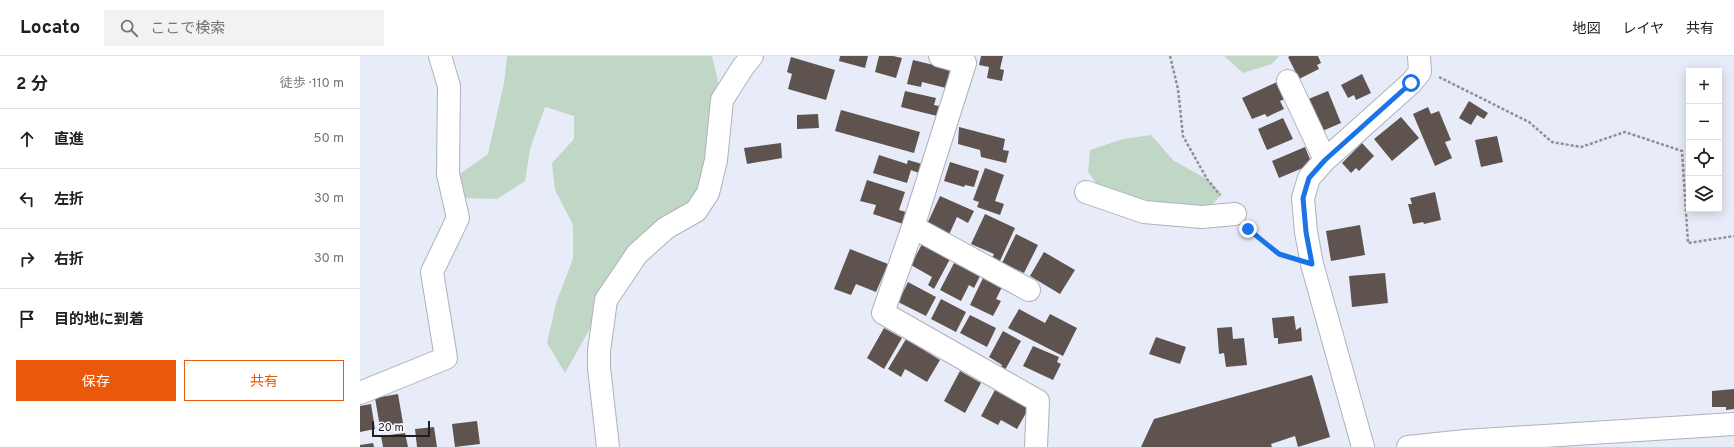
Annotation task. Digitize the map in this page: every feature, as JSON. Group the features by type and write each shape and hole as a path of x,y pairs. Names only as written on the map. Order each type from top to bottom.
{"street":[{"path":"360,393 446,358 432,272 458,218 448,174 449,86 440,56"},
{"path":"608,447 599,368 599,351 606,300 638,254 666,228 696,211 708,193 716,160 722,100 742,67 752,56"},
{"path":"940,56 964,63 913,227 883,313 1038,401 1036,447"},
{"path":"1363,447 1312,264 1306,232 1303,198 1309,178 1325,160 1411,83 1419,64"},
{"path":"1288,81 1325,160"},
{"path":"1086,192 1144,212 1202,217 1235,214"},
{"path":"913,227 1029,290"},
{"path":"1408,447 1465,441 1536,442 1734,424"}],"path":[{"path":"1170,56 1178,89 1183,136 1207,179 1248,229 1279,254 1312,264"},
{"path":"1419,64 1438,77 1529,122 1552,142 1581,147 1626,132 1682,151 1688,243 1734,236"}],"green space":[{"path":"507,56 712,56 722,98 696,211 606,300 565,373 547,343 556,303 573,259 573,225 555,190 552,163 574,139 574,116 545,107 530,149 525,181 497,199 459,198 453,179 488,154 504,83"},
{"path":"1224,56 1279,56 1272,64 1243,73"},
{"path":"1151,135 1174,161 1205,178 1222,194 1207,210 1106,197 1088,172 1090,150 1123,139"}],"building":[{"path":"840,56 868,56 865,68 839,61"},
{"path":"879,56 893,56 902,58 896,78 875,72"},
{"path":"981,56 1003,56 1000,69 1004,70 1002,81 987,78 989,67 979,65"},
{"path":"1318,56 1321,63 1317,65 1319,69 1299,79 1288,57"},
{"path":"791,57 835,70 826,100 788,89 792,74 787,72"},
{"path":"913,60 950,69 946,88 922,82 921,87 907,84"},
{"path":"1362,74 1371,93 1356,100 1354,95 1348,98 1341,85"},
{"path":"1279,81 1287,98 1280,101 1284,109 1267,117 1265,114 1252,119 1242,98"},
{"path":"905,91 936,98 934,105 939,106 937,116 901,107"},
{"path":"1328,91 1341,123 1320,132 1306,100"},
{"path":"1469,101 1488,113 1484,119 1477,115 1471,125 1459,118"},
{"path":"1428,107 1431,114 1439,111 1451,140 1445,142 1452,158 1435,166 1413,114"},
{"path":"841,110 920,132 914,153 835,131"},
{"path":"818,114 819,128 797,129 797,115"},
{"path":"1401,117 1419,138 1392,161 1374,139"},
{"path":"1283,118 1293,139 1267,150 1258,129"},
{"path":"959,127 1005,139 1003,150 1009,151 1006,163 981,157 980,150 958,144"},
{"path":"1497,136 1503,162 1481,167 1475,140"},
{"path":"781,143 782,158 747,164 744,148"},
{"path":"1362,143 1374,156 1359,171 1356,168 1351,173 1342,163"},
{"path":"1305,147 1312,164 1279,178 1272,161"},
{"path":"879,155 907,164 908,160 922,164 919,173 911,170 907,183 873,173"},
{"path":"950,162 979,171 974,187 965,185 964,187 944,181"},
{"path":"985,168 1004,175 995,201 1004,204 1000,215 977,207 979,202 973,200"},
{"path":"867,180 905,192 899,210 906,212 903,224 873,214 876,205 860,201"},
{"path":"1435,192 1441,220 1424,224 1423,222 1413,224 1408,204 1412,204 1410,198"},
{"path":"940,196 974,211 968,223 957,217 948,237 927,224"},
{"path":"985,214 1015,228 999,263 991,260 994,254 971,244"},
{"path":"1360,225 1365,255 1331,261 1326,231"},
{"path":"1016,234 1038,245 1024,273 1002,263"},
{"path":"922,244 950,259 934,289 928,285 932,277 911,265"},
{"path":"850,249 888,264 876,292 856,284 851,295 834,289"},
{"path":"1044,252 1075,270 1060,294 1030,276"},
{"path":"954,263 980,276 974,288 969,285 961,301 940,290"},
{"path":"1385,273 1388,303 1352,307 1349,276"},
{"path":"983,278 1002,287 996,299 1001,301 993,316 970,305"},
{"path":"908,282 936,297 926,316 898,302"},
{"path":"941,299 966,312 956,332 931,319"},
{"path":"1019,309 1045,323 1050,314 1077,328 1063,356 1008,328"},
{"path":"970,315 996,328 987,347 960,333"},
{"path":"1294,316 1296,330 1301,327 1302,341 1278,344 1278,338 1274,338 1272,318"},
{"path":"1232,327 1233,339 1244,338 1247,365 1226,367 1224,353 1219,354 1217,328"},
{"path":"884,328 902,338 884,369 867,358"},
{"path":"1003,331 1021,341 1005,370 1001,368 1002,365 989,357"},
{"path":"1156,337 1186,347 1180,364 1149,354"},
{"path":"906,339 940,360 927,382 905,369 901,377 888,369"},
{"path":"1033,346 1059,357 1057,362 1061,364 1053,380 1023,366"},
{"path":"960,371 981,383 965,413 944,401"},
{"path":"1312,375 1330,437 1298,447 1295,436 1271,444 1272,447 1141,447 1154,419"},
{"path":"996,388 1030,406 1017,429 1001,420 998,425 981,416"},
{"path":"1734,389 1734,409 1726,410 1726,407 1712,407 1712,391"},
{"path":"398,394 403,423 380,427 375,398"},
{"path":"371,404 375,429 360,432 360,406"},
{"path":"477,421 480,444 455,447 452,424"},
{"path":"434,427 437,447 417,447 415,429"},
{"path":"405,433 408,447 383,447 381,436"},
{"path":"373,443 374,447 360,447 360,445"}],"route":[{"path":"1248,229 1279,254 1312,264 1306,232 1303,198 1309,178 1325,160 1411,83"}]}
